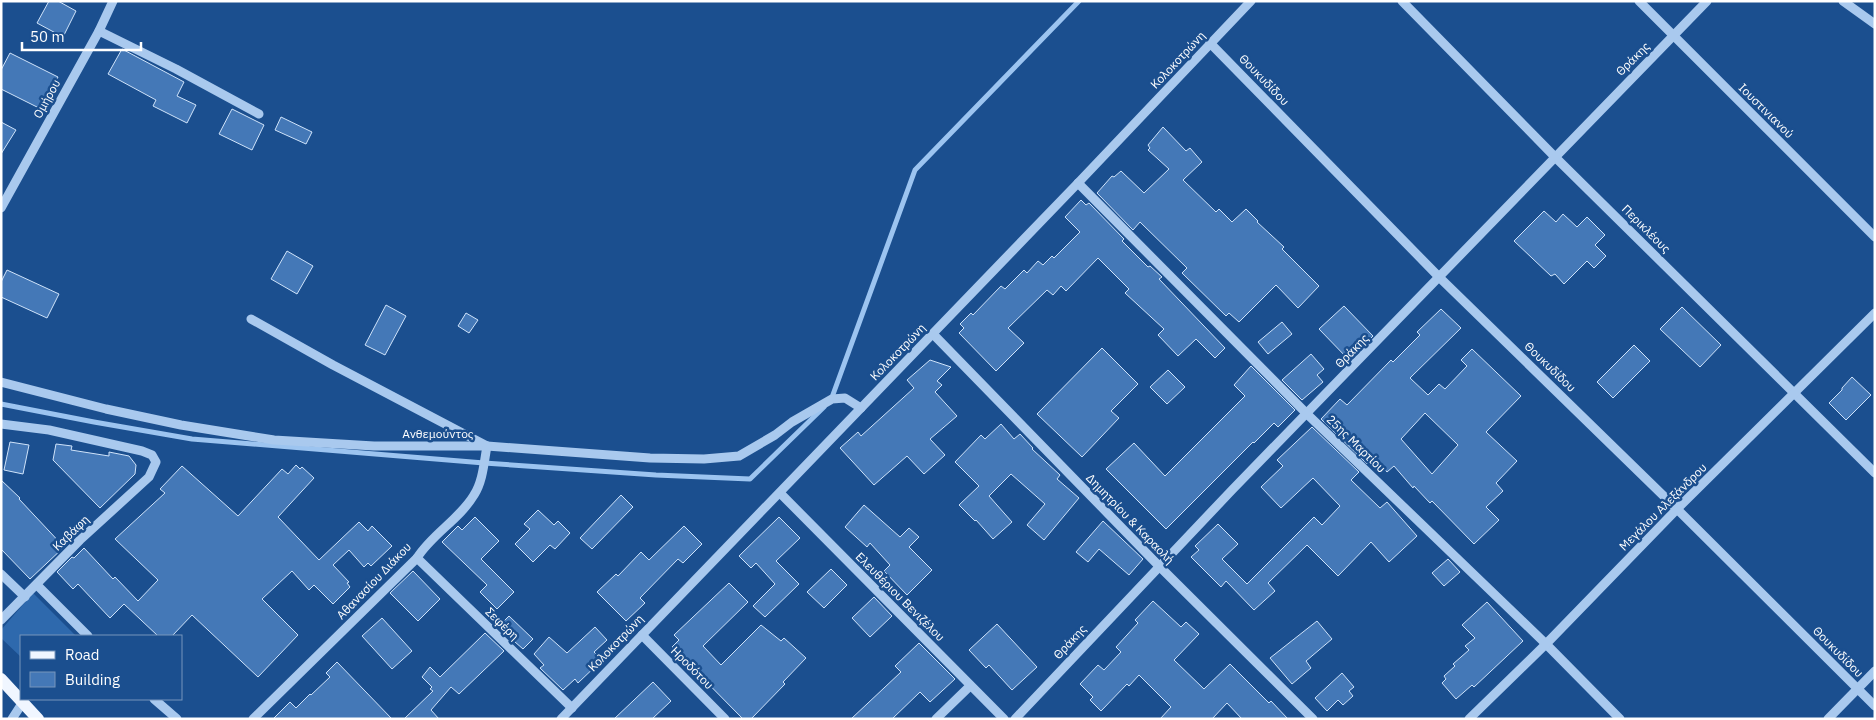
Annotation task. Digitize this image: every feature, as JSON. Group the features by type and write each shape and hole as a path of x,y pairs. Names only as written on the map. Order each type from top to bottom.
{"main road":[{"path":"1,680 20,699"},
{"path":"23,702 38,719"}],"street":[{"name":"Ομήρου","path":"1,208 99,31 113,1"},
{"name":"Κολοκοτρώνη","path":"561,719 1078,183 1250,1"},
{"name":"Περικλέους","path":"1402,1 1555,157 1875,473"},
{"name":"Ιουστινιανού","path":"1639,1 1875,237"},
{"name":"Θράκης","path":"1015,719 1159,566 1708,1"},
{"path":"1843,1 1875,24"},
{"path":"99,31 176,69 259,114"},
{"name":"Θουκυδίδου","path":"1210,43 1440,278 1677,509 1875,706"},
{"name":"25ης Μαρτίου","path":"1078,183 1307,414 1546,644 1620,719"},
{"name":"Μεγάλου Αλεξάνδρου","path":"1469,719 1875,313"},
{"path":"251,319 333,365 487,446"},
{"name":"Δημητρίου & Καραολή","path":"933,334 1159,566 1313,719"},
{"name":"Ανθεμούντος","path":"1,382 106,409 181,425 274,440 374,446 487,446 650,458 704,459 740,456 775,435 792,422 832,399 845,398 861,408"},
{"name":"Καβάφη","path":"1,424 49,430 142,451 152,455 156,462 149,477 80,540 1,620"},
{"name":"Αθανασίου Διάκου","path":"253,719 417,558 424,547 463,510 475,494 482,475 487,446"},
{"name":"Ελευθέριου Βενιζέλου","path":"780,493 1004,719"},
{"name":"Σεφέρη","path":"417,558 572,708"},
{"path":"1,574 25,597"},
{"path":"37,585 87,635"},
{"name":"Ηροδότου","path":"642,635 725,719"},
{"path":"1828,719 1875,671"},
{"path":"936,719 970,686"},
{"path":"155,700 176,719"},
{"path":"12,719 23,702"}],"shaded area":[{"path":"33,593 75,635 20,635 20,656 1,638 1,630"}],"building":[{"path":"49,1 58,1 76,11 63,37 37,23"},
{"path":"122,49 184,82 177,96 196,105 187,123 153,106 156,100 108,74"},
{"path":"10,53 58,77 41,109 1,89 1,70"},
{"path":"232,109 264,125 252,150 219,134"},
{"path":"281,117 312,132 306,144 275,130"},
{"path":"1,122 16,130 1,154"},
{"path":"1163,127 1186,151 1190,148 1202,162 1183,180 1216,212 1219,209 1232,222 1246,209 1319,286 1298,308 1276,285 1239,322 1229,313 1226,316 1182,273 1187,268 1140,222 1133,230 1097,193 1112,176 1114,177 1121,171 1144,193 1169,169 1148,150 1150,148 1148,145"},
{"path":"1081,200 1086,205 1089,203 1124,239 1122,241 1148,267 1150,266 1162,277 1159,279 1225,348 1215,358 1196,339 1178,356 1158,335 1164,329 1125,293 1129,289 1098,258 1066,291 1061,286 1053,295 1047,290 1008,328 1024,343 996,371 959,333 964,328 960,324 971,313 973,315 1001,286 1005,289 1024,270 1027,273 1038,261 1043,265 1052,256 1054,258 1080,232 1065,217"},
{"path":"1544,211 1556,222 1563,214 1577,227 1587,217 1605,235 1595,245 1606,256 1594,268 1587,261 1564,284 1555,274 1551,276 1514,241"},
{"path":"287,251 313,266 297,294 271,279"},
{"path":"7,270 59,294 47,318 1,297 1,282"},
{"path":"386,305 406,316 385,355 365,345"},
{"path":"1344,306 1373,336 1349,360 1319,329"},
{"path":"1682,307 1721,345 1700,367 1660,329"},
{"path":"1441,309 1461,328 1410,378 1428,395 1439,384 1445,389 1467,366 1461,360 1472,349 1521,396 1486,432 1517,461 1496,483 1503,491 1486,507 1499,520 1474,544 1432,501 1430,503 1414,486 1413,488 1394,466 1387,472 1374,457 1367,464 1321,419 1340,399 1347,405 1391,360 1393,362 1420,335 1417,332","holes":["1425,413 1458,445 1432,474 1401,439"]},
{"path":"466,313 478,320 469,333 458,326"},
{"path":"1282,322 1292,334 1268,354 1258,342"},
{"path":"1634,345 1650,361 1613,398 1597,382"},
{"path":"1102,348 1138,384 1111,411 1119,418 1082,457 1037,414"},
{"path":"1311,354 1324,369 1317,375 1323,382 1302,400 1282,380"},
{"path":"930,360 951,367 937,381 942,385 935,392 957,416 930,439 945,455 924,474 907,456 874,485 840,448 858,432 861,436 914,388 907,380"},
{"path":"1251,366 1295,410 1278,427 1274,423 1253,442 1166,529 1106,469 1134,443 1165,476 1245,396 1234,385"},
{"path":"1168,370 1185,387 1167,404 1150,387"},
{"path":"1852,377 1871,395 1846,420 1829,403"},
{"path":"1001,424 1014,439 1020,434 1032,449 1060,475 1057,479 1079,498 1044,540 1027,525 1045,504 1011,474 989,496 1012,522 993,539 959,505 979,486 955,462 981,435 985,439"},
{"path":"1312,427 1359,472 1351,480 1380,508 1387,502 1417,536 1389,562 1371,542 1338,576 1307,545 1268,583 1275,591 1254,610 1226,581 1221,587 1191,557 1199,550 1195,546 1218,524 1238,544 1222,559 1247,584 1314,517 1322,525 1340,506 1313,478 1281,508 1261,487 1283,466 1277,460"},
{"path":"10,442 29,445 23,474 4,470"},
{"path":"56,444 72,446 71,450 109,456 109,452 129,456 136,465 135,474 100,508 53,460"},
{"path":"296,465 300,469 302,467 314,478 278,517 319,560 359,522 368,531 372,526 392,546 371,566 368,563 364,567 349,550 333,565 349,582 347,583 350,587 333,604 314,585 309,590 292,571 262,599 298,635 258,677 192,615 173,635 157,635 124,604 110,618 78,584 73,589 57,572 84,548 113,579 115,577 138,601 158,580 115,539 165,493 160,489 182,466 238,516 282,469 288,474"},
{"path":"1,480 20,498 64,547 30,579 1,549"},
{"path":"621,495 633,507 592,549 580,538"},
{"path":"864,505 900,537 909,528 919,537 909,547 932,570 907,595 884,571 890,565 870,543 867,547 845,527"},
{"path":"538,510 554,525 558,521 570,533 555,549 550,545 533,562 515,544 530,529 524,524"},
{"path":"475,517 499,541 481,559 514,592 497,609 480,592 487,585 442,542 458,526 462,530"},
{"path":"779,517 800,538 776,561 799,584 765,617 753,606 775,584 756,563 751,568 739,556"},
{"path":"1103,521 1143,559 1129,575 1099,549 1088,562 1076,552"},
{"path":"684,526 702,544 683,563 678,559 640,598 645,603 626,621 597,592 616,574 618,576 641,552 649,560"},
{"path":"1448,559 1460,572 1444,586 1432,573"},
{"path":"831,569 847,585 824,608 807,592"},
{"path":"413,571 440,599 418,621 390,593"},
{"path":"729,583 748,602 703,646 721,665 761,625 781,641 784,638 806,658 783,682 785,684 751,719 743,719 672,647 679,640 674,635"},
{"path":"874,597 892,616 870,637 852,618"},
{"path":"1153,601 1181,627 1186,622 1199,634 1174,660 1204,689 1230,664 1288,719 1242,719 1227,703 1212,719 1160,719 1171,707 1139,675 1129,686 1127,684 1101,711 1090,700 1093,697 1080,684 1098,665 1104,670 1121,652 1116,647 1138,623 1135,620"},
{"path":"1487,602 1523,641 1474,687 1472,685 1456,699 1442,683 1446,679 1444,676 1455,666 1453,664 1469,650 1465,646 1475,638 1462,625"},
{"path":"509,616 533,639 523,649 498,627"},
{"path":"382,618 412,651 392,669 362,636"},
{"path":"1317,621 1332,639 1306,661 1311,668 1292,684 1270,658"},
{"path":"997,624 1037,667 1012,690 989,665 986,668 969,650"},
{"path":"595,627 607,640 594,652 602,660 578,683 575,679 563,690 540,668 544,665 534,654 549,637 567,653"},
{"path":"485,633 504,651 459,694 451,687 431,710 439,719 404,719 433,691 430,689 432,687 422,677 430,667 440,677"},
{"path":"919,643 955,679 930,702 920,692 892,719 851,719 901,672 895,666"},
{"path":"337,662 392,719 273,719 290,702 296,708 311,695 330,677 326,673"},
{"path":"1342,673 1354,687 1349,691 1353,696 1343,705 1338,700 1327,711 1315,698"},
{"path":"653,682 671,701 652,719 614,719"}],"waterway":[{"path":"831,400 915,170 1079,1"},
{"path":"1,404 192,439 484,463 656,475 750,479 824,407"}]}
